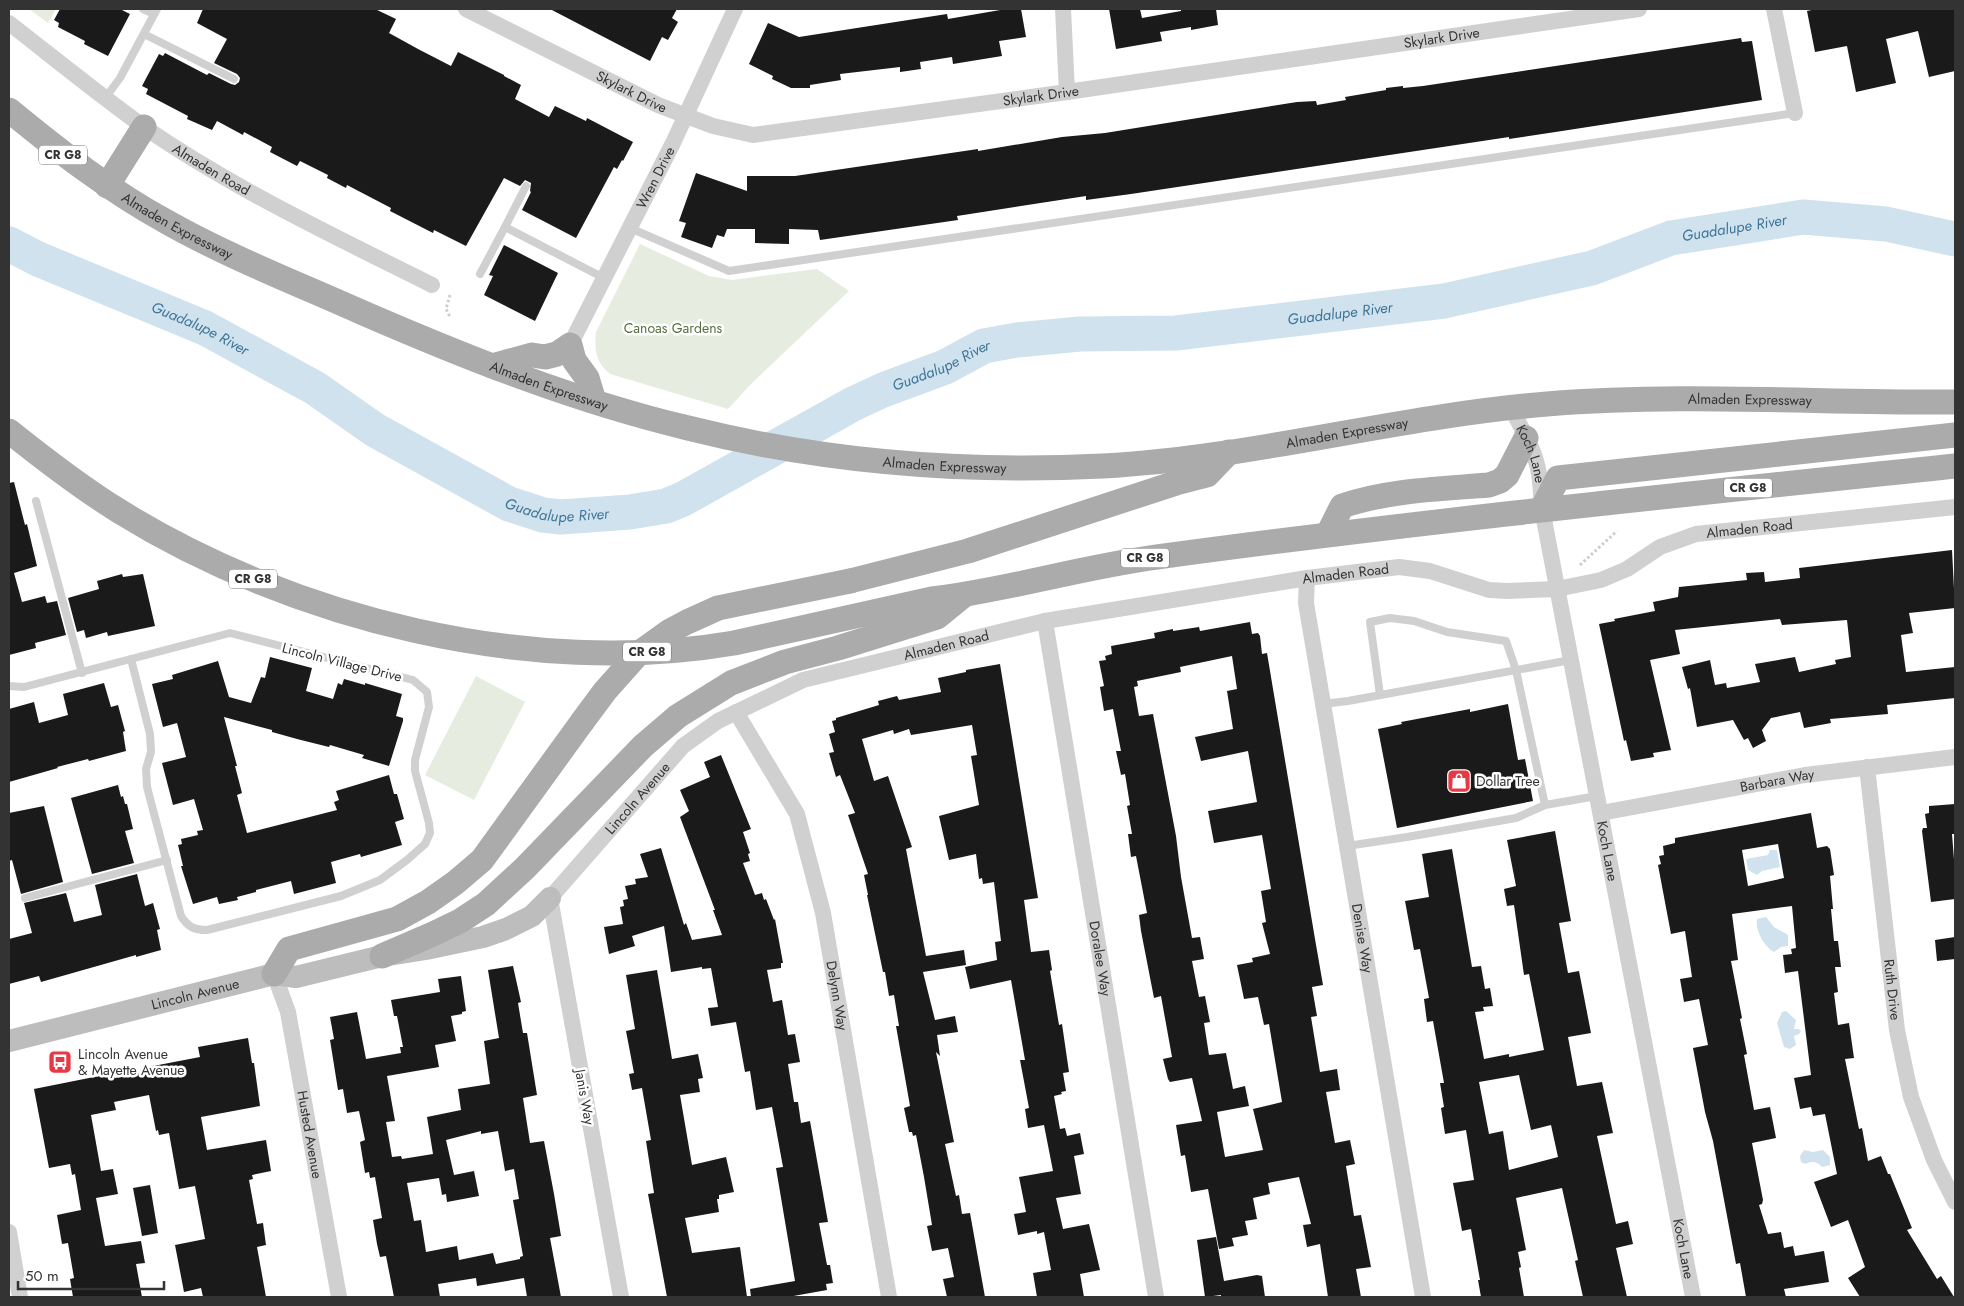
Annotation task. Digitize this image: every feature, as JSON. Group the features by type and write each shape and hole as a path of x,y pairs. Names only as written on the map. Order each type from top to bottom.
{"main road":[{"name":"Almaden Expressway","path":"9,110 58,151 107,186 164,221 215,248 438,345 544,385 684,428 818,454 894,462 1010,468 1105,466 1229,452 1512,408 1589,401 1666,399 1955,402"},
{"path":"107,186 144,127"},
{"path":"492,366 532,355 545,357 557,354 570,344 574,360 587,378 594,401"},
{"name":"CR G8","path":"9,431 58,470 120,512 222,566 279,590 350,614 412,630 467,640 568,652 664,652 701,649 932,599 964,595 1080,570 1144,559 1328,534 1542,509 1955,466"},
{"path":"1542,509 1558,478 1955,435"},
{"path":"1328,534 1342,506 1362,499 1399,493 1489,485 1500,482 1507,475 1526,438"},
{"path":"274,974 289,949 397,919 428,902 455,883 482,860 582,722 621,672 638,654 670,631 718,608 850,581 968,551 1176,483 1208,475 1229,452"},
{"path":"382,956 454,924 486,904 525,868 642,746 678,716 731,683 785,662 838,648 937,617 964,595"},
{"name":"Lincoln Avenue","path":"9,1041 274,974 296,977 382,956 482,937 506,929 532,916 550,898"}],"street":[{"name":"Skylark Drive","path":"466,9 658,105 713,126 753,135 1067,92 1639,9"},
{"name":"Wren Drive","path":"570,344 686,116 735,9"},
{"path":"1063,9 1067,92"},
{"path":"1774,9 1795,113"},
{"name":"Almaden Road","path":"9,23 144,127 223,176 290,214 432,285"},
{"name":"Koch Lane","path":"1512,408 1531,446 1539,470 1542,509 1693,1297"},
{"name":"Almaden Road","path":"736,712 803,680 1045,621 1307,578 1399,567 1430,571 1489,590 1507,592 1557,589 1601,580 1627,569 1660,547 1696,534 1955,506"},
{"name":"Denise Way","path":"1307,578 1306,603 1423,1297"},
{"name":"Doralee Way","path":"1045,621 1156,1297"},
{"name":"Lincoln Avenue","path":"550,898 682,746 702,731 736,712"},
{"name":"Delynn Way","path":"736,712 797,814 816,886 823,913 889,1297"},
{"name":"Barbara Way","path":"1601,813 1805,775 1955,757"},
{"name":"Ruth Drive","path":"1867,767 1897,1030 1912,1097 1934,1160 1955,1202"},
{"name":"Janis Way","path":"550,898 621,1297"},
{"name":"Husted Avenue","path":"274,974 288,1012 339,1297"},
{"path":"9,1232 20,1297"}],"lane":[{"path":"106,97 120,78 156,11 143,9"},
{"path":"144,34 234,79"},
{"path":"630,228 729,271 1795,113"},
{"path":"480,274 526,186"},
{"path":"506,227 604,278"},
{"path":"36,502 82,672"},
{"path":"1380,695 1370,622 1390,618 1414,621 1446,632 1506,641 1516,670 1545,805"},
{"name":"Lincoln Village Drive","path":"9,686 24,687 230,633 413,680 426,692 430,707 415,760 415,771 429,823 430,833 425,844 380,880 341,896 207,930 196,930 187,925 181,916 147,787 146,769 151,752 150,734 132,659"},
{"path":"1323,704 1571,660"},
{"path":"1347,846 1516,818 1545,805 1597,796"},
{"path":"25,898 167,860"}],"path":[{"path":"450,295 446,309 450,317"},
{"path":"1578,567 1617,531"}],"green space":[{"path":"29,9 56,9 48,23"},
{"name":"Canoas Gardens","path":"640,244 709,276 732,280 817,269 849,291 750,385 728,409 610,374 599,361 595,345 596,332"},
{"path":"476,676 525,702 474,800 425,775"}],"water":[{"path":"1770,850 1777,850 1780,867 1762,871 1757,875 1748,870 1746,859 1768,855"},
{"path":"1766,917 1774,927 1788,935 1788,946 1781,947 1774,952 1764,942 1757,928 1757,919"},
{"path":"1786,1011 1796,1020 1794,1029 1801,1031 1794,1036 1796,1045 1790,1049 1784,1047 1777,1023 1782,1012"},
{"path":"1804,1150 1813,1152 1823,1150 1830,1157 1830,1165 1822,1167 1814,1162 1805,1164 1801,1162 1800,1156"}],"building":[{"path":"60,9 120,9 130,14 108,56 84,44 85,41 58,27 59,23 54,20"},
{"path":"203,9 375,9 396,19 389,33 451,66 458,52 504,75 521,85 515,99 549,117 555,106 586,121 587,118 633,142 617,169 614,167 576,238 522,210 531,192 531,183 525,180 520,186 504,178 466,246 434,230 433,233 390,211 391,208 347,185 346,188 327,178 328,175 300,161 297,166 270,152 272,147 244,132 243,135 217,121 212,130 187,119 188,116 146,94 148,89 142,86 159,54 163,56 165,53 207,75 209,73 235,85 239,82 240,78 237,74 214,63 227,39 197,23"},
{"path":"550,9 677,9 672,18 678,22 668,40 662,37 650,61"},
{"path":"1006,9 1021,9 1026,37 999,41 1002,56 953,64 952,57 920,62 921,69 900,72 900,67 840,74 841,80 810,85 810,88 791,88 772,79 773,76 749,64 768,23 799,37 947,14 948,19"},
{"path":"1109,9 1140,9 1142,18 1181,11 1181,9 1216,9 1218,25 1191,30 1191,27 1160,32 1162,41 1116,49"},
{"path":"1816,9 1955,9 1955,71 1929,77 1918,31 1886,39 1896,83 1856,92 1847,46 1815,52 1807,11"},
{"path":"1741,38 1742,42 1752,41 1762,100 1131,194 1086,200 1086,196 957,216 958,220 820,240 818,230 789,229 789,244 755,243 755,229 727,229 724,237 717,235 712,248 681,237 686,223 679,221 696,173 747,191 747,176 795,176 978,149 978,151 1062,137 1105,133 1297,102 1316,101 1317,105 1346,100 1345,97 1386,90 1386,88 1423,86"},
{"path":"504,245 558,273 535,321 484,295 493,276 489,275"},
{"path":"14,482 37,566 14,573 22,602 45,596 47,603 57,601 66,635 35,643 36,648 9,655 9,483"},
{"path":"1952,550 1955,608 1909,613 1913,633 1901,635 1906,672 1955,667 1955,698 1887,705 1888,714 1830,719 1831,723 1804,728 1800,712 1771,718 1762,730 1766,741 1753,748 1748,738 1744,740 1733,720 1697,727 1690,688 1688,689 1682,667 1710,660 1715,685 1726,683 1727,688 1760,682 1755,664 1795,657 1799,672 1836,664 1835,660 1851,657 1847,620 1782,625 1780,619 1675,630 1680,654 1650,660 1671,750 1653,753 1654,757 1631,761 1626,740 1624,741 1599,624 1655,611 1653,602 1678,597 1679,587 1747,580 1746,573 1764,572 1765,582 1800,578 1799,568"},
{"path":"122,574 123,577 143,574 155,626 108,636 107,632 86,638 84,630 77,632 68,598 99,589 97,581"},
{"path":"1250,622 1252,634 1258,633 1260,636 1262,654 1267,653 1323,985 1312,987 1317,1016 1311,1017 1320,1072 1337,1069 1340,1090 1326,1092 1335,1143 1350,1140 1355,1164 1346,1166 1354,1216 1361,1215 1371,1267 1356,1269 1361,1297 1328,1297 1320,1244 1307,1247 1303,1225 1311,1224 1299,1177 1268,1183 1270,1194 1253,1198 1257,1219 1245,1221 1248,1235 1232,1238 1234,1246 1219,1249 1208,1189 1191,1192 1185,1155 1181,1156 1176,1125 1202,1121 1192,1078 1170,1082 1163,1059 1172,1057 1161,996 1154,998 1141,931 1139,915 1147,913 1136,856 1131,857 1128,834 1132,834 1127,806 1130,805 1125,774 1121,775 1116,751 1121,751 1113,709 1104,711 1100,687 1104,686 1099,661 1106,660 1105,656 1112,654 1111,646 1155,638 1154,633 1199,627 1200,631","holes":["1232,656 1237,689 1227,691 1233,729 1195,737 1201,761 1248,751 1257,802 1208,811 1214,843 1262,835 1271,889 1261,891 1266,922 1262,923 1270,954 1252,958 1253,962 1237,965 1244,999 1258,997 1264,1025 1269,1024 1282,1102 1253,1109 1263,1150 1225,1157 1217,1112 1249,1106 1245,1086 1233,1089 1226,1053 1209,1055 1204,1023 1210,1022 1205,996 1199,997 1192,961 1204,959 1200,937 1192,938 1176,836 1153,714 1139,716 1134,687 1138,686 1137,681 1181,672 1180,667"]},
{"path":"270,657 312,668 306,691 333,699 338,683 342,685 344,679 402,694 396,716 403,718 403,721 389,766 362,758 364,755 330,745 329,747 297,739 224,717 237,766 235,766 242,793 237,795 247,833 337,810 334,802 339,800 336,791 389,775 404,819 395,822 402,845 361,857 360,854 331,862 336,883 294,894 291,881 256,890 256,892 237,897 238,900 219,904 217,897 193,904 181,866 183,866 178,845 182,844 181,839 198,835 197,831 203,830 194,799 173,805 162,763 186,757 177,723 163,727 152,684 173,679 172,675 218,661 229,697 251,703 261,677 265,678"},
{"path":"1000,664 1038,898 1024,900 1031,952 1049,950 1052,970 1050,971 1059,1025 1062,1024 1069,1072 1063,1073 1066,1091 1054,1096 1060,1129 1065,1128 1067,1136 1080,1133 1084,1154 1074,1156 1081,1194 1056,1198 1063,1229 1089,1224 1100,1270 1080,1274 1084,1297 1037,1297 1033,1273 1051,1270 1044,1232 1037,1234 1037,1231 1018,1235 1014,1214 1026,1212 1019,1177 1053,1171 1044,1125 1028,1128 1025,1109 1029,1108 1020,1060 1025,1060 1011,980 970,989 965,967 997,960 995,942 1001,941 994,882 983,884 982,878 979,879 976,854 949,860 939,816 979,805 971,756 977,755 972,725 911,735 909,729 894,734 893,730 862,739 874,781 888,776 912,847 906,849 926,956 964,950 966,965 923,972 935,1020 955,1016 958,1032 937,1035 940,1056 936,1052 954,1142 945,1144 956,1196 959,1195 962,1214 970,1213 985,1297 947,1297 943,1279 954,1277 948,1248 932,1251 927,1226 932,1225 916,1135 913,1136 912,1132 909,1132 904,1108 910,1106 896,1026 899,1026 894,995 889,996 867,895 864,875 868,874 848,815 855,813 840,775 836,777 829,753 834,752 829,734 835,732 832,721 836,720 836,718 879,705 878,701 897,696 899,700 941,692 938,678 966,672 966,670"},
{"path":"104,683 111,707 118,705 125,731 123,732 126,751 57,767 9,782 9,709 34,702 39,723 68,715 63,694"},
{"name":"Dollar Tree","path":"1508,704 1518,760 1525,759 1533,801 1397,828 1378,729 1402,724 1401,722 1470,709 1470,712"},
{"path":"721,755 751,829 743,832 750,853 748,854 750,861 743,863 755,895 762,893 775,919 783,963 781,963 781,968 767,970 773,1002 782,1000 788,1035 795,1034 800,1062 788,1064 794,1102 798,1102 801,1123 810,1121 828,1222 819,1223 827,1265 830,1265 833,1283 826,1284 827,1290 788,1297 751,1297 750,1289 795,1281 776,1168 783,1167 772,1107 756,1110 750,1071 745,1072 736,1022 711,1026 708,1008 718,1007 711,968 702,969 702,967 671,972 664,926 632,936 635,946 609,954 604,927 623,924 620,907 624,906 623,900 628,899 625,886 636,884 635,879 648,877 640,854 661,848 684,925 686,923 692,940 722,935 713,910 715,910 680,817 689,811 680,790 710,777 704,762"},
{"path":"118,785 121,797 123,796 125,804 127,804 133,829 125,831 134,863 92,874 71,798"},
{"path":"1955,804 1955,834 1952,834 1955,899 1931,902 1922,831 1923,828 1927,828 1925,814 1929,813 1929,806"},
{"path":"44,806 63,882 21,894 12,860 9,861 9,813"},
{"path":"1811,813 1817,848 1827,846 1830,849 1834,875 1830,876 1833,909 1831,909 1834,941 1838,941 1841,967 1835,967 1838,992 1834,993 1838,1025 1849,1023 1854,1058 1845,1059 1859,1129 1862,1128 1868,1161 1881,1156 1912,1228 1907,1230 1937,1279 1941,1276 1954,1297 1860,1297 1848,1278 1865,1267 1848,1220 1831,1227 1814,1182 1837,1174 1825,1114 1813,1116 1811,1107 1800,1109 1794,1078 1811,1075 1798,971 1785,973 1783,955 1792,954 1791,949 1796,948 1792,906 1732,914 1738,960 1731,961 1742,1018 1740,1019 1747,1054 1744,1055 1754,1110 1770,1107 1776,1138 1752,1143 1763,1200 1762,1204 1759,1205 1768,1234 1781,1232 1784,1248 1793,1246 1795,1256 1824,1251 1829,1282 1784,1289 1786,1297 1746,1297 1740,1263 1736,1264 1693,1048 1708,1045 1699,999 1684,1002 1680,979 1692,977 1685,931 1671,934 1658,865 1661,864 1659,856 1664,855 1663,846 1675,843 1675,838","holes":["1778,844 1784,878 1748,886 1742,850"]},
{"path":"1555,831 1571,921 1559,923 1568,973 1579,971 1591,1033 1568,1037 1577,1086 1602,1082 1613,1133 1597,1136 1616,1224 1628,1221 1633,1244 1616,1248 1627,1297 1583,1297 1575,1261 1578,1260 1562,1188 1516,1198 1526,1250 1518,1252 1524,1297 1481,1297 1471,1229 1462,1231 1453,1183 1474,1180 1466,1130 1445,1134 1441,1108 1444,1107 1440,1083 1444,1083 1433,1021 1427,1022 1424,999 1429,998 1420,949 1414,950 1405,901 1429,897 1422,854 1452,849 1472,967 1481,966 1485,989 1490,988 1493,1006 1483,1007 1484,1011 1475,1012 1484,1059 1509,1054 1509,1057 1544,1050 1529,974 1524,975 1514,905 1507,906 1504,889 1516,886 1507,840","holes":["1519,1075 1531,1130 1551,1125 1558,1157 1509,1170 1503,1131 1489,1134 1479,1082"]},
{"path":"137,874 145,906 153,903 160,929 157,930 161,950 136,957 136,955 41,982 39,976 9,984 9,939 32,933 24,903 66,893 74,922 102,915 95,885"},
{"path":"1955,937 1955,959 1937,961 1935,940"},
{"path":"513,966 521,1002 518,1003 523,1033 527,1033 537,1095 523,1098 530,1143 544,1141 561,1236 550,1238 561,1297 527,1297 524,1278 477,1286 476,1278 438,1284 440,1297 394,1297 386,1256 380,1257 377,1244 373,1220 382,1218 375,1177 370,1178 369,1172 365,1173 360,1142 365,1140 359,1111 347,1113 343,1089 338,1090 330,1040 334,1039 330,1017 357,1012 366,1059 401,1053 400,1047 403,1047 397,1016 394,1016 391,1000 440,992 438,979 461,976 466,1011 462,1012 462,1014 451,1016 456,1041 435,1045 439,1067 387,1076 395,1121 386,1122 392,1157 401,1156 402,1159 433,1154 427,1117 461,1110 458,1089 490,1084 484,1041 499,1038 488,970","holes":["481,1131 481,1134 498,1131 505,1171 514,1169 519,1199 513,1200 523,1256 520,1259 496,1264 493,1253 459,1260 457,1246 426,1252 421,1220 414,1221 407,1183 439,1178 442,1195 446,1194 447,1202 479,1196 474,1171 454,1175 446,1140"]},
{"path":"657,970 672,1059 698,1054 703,1078 698,1079 700,1092 680,1095 692,1165 726,1157 734,1192 719,1195 719,1199 717,1199 719,1212 685,1218 692,1253 740,1247 747,1297 667,1297 648,1194 654,1193 646,1141 651,1140 642,1088 632,1090 629,1074 634,1073 626,1031 635,1029 626,975"},
{"path":"248,1038 252,1063 254,1063 260,1106 201,1117 207,1150 266,1140 271,1171 252,1175 253,1179 249,1180 257,1224 263,1223 266,1245 257,1247 266,1297 203,1297 201,1288 184,1292 175,1245 205,1239 195,1186 179,1189 169,1133 159,1135 158,1130 156,1131 149,1095 114,1102 116,1110 91,1115 101,1171 113,1169 118,1194 96,1198 105,1246 141,1241 145,1263 136,1264 142,1297 73,1297 70,1279 74,1278 68,1243 62,1244 57,1215 81,1210 75,1174 72,1175 70,1164 49,1168 34,1089 114,1073 115,1078 149,1071 148,1067 200,1057 198,1047"},
{"path":"150,1185 158,1233 142,1236 133,1188"},
{"path":"1216,1237 1224,1281 1257,1275 1262,1276 1265,1297 1221,1297 1221,1295 1205,1297 1197,1240"}],"waterway":[{"name":"Guadalupe River","path":"9,244 38,259 205,328 315,388 375,430 509,504 543,515 561,517 630,512 666,506 683,499 853,404 883,390 945,367 984,346 1017,340 1080,334 1176,333 1444,301 1592,268 1671,238 1803,217 1886,224 1955,239"}],"place":[{"name":"Dollar Tree","path":"1459,781"},
{"name":"Lincoln Avenue & Mayette Avenue","path":"60,1062"}]}
